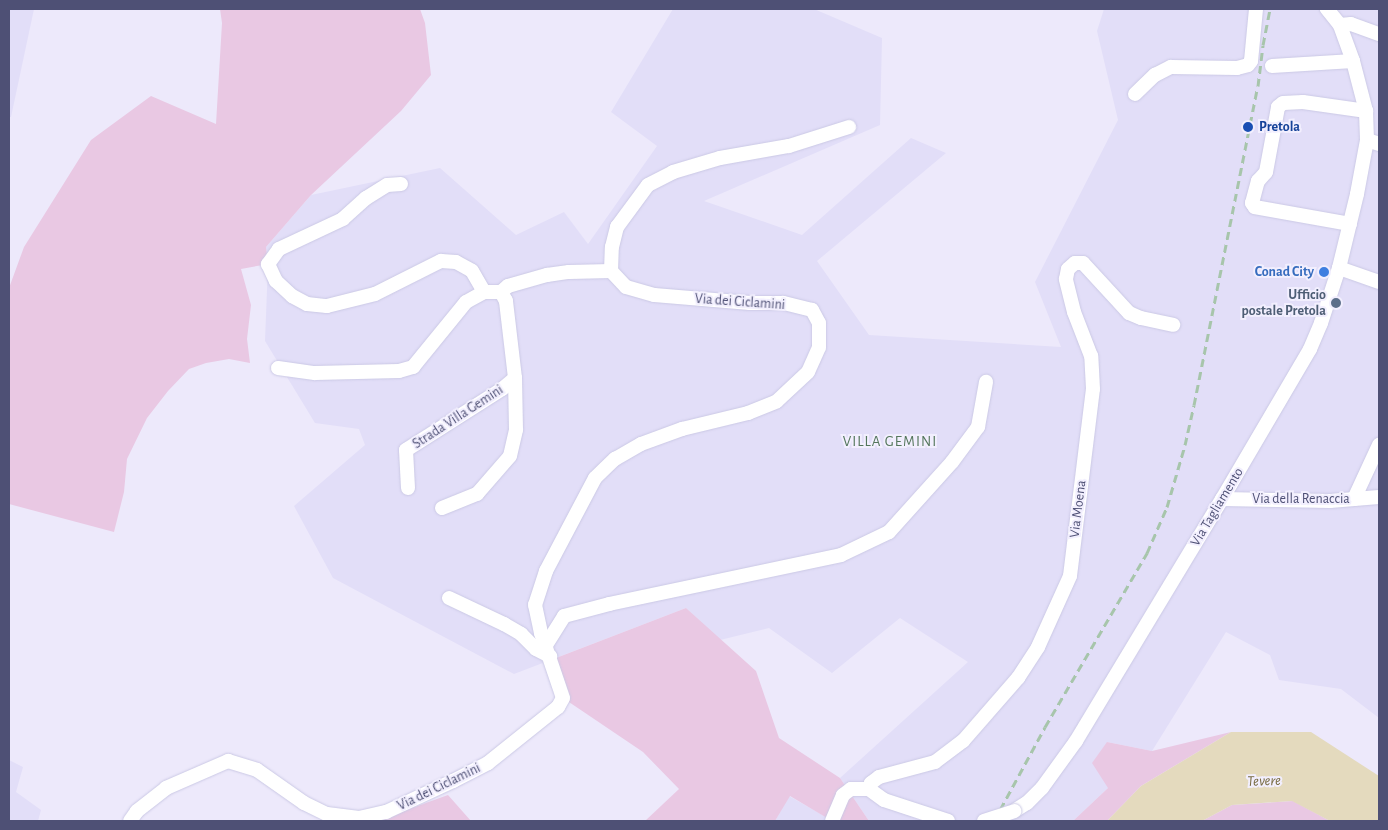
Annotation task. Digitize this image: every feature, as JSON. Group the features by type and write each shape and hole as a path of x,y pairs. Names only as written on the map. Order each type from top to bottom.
{"street":[{"path":"1135,94 1155,74 1171,67 1237,68 1248,65 1251,60 1256,9"},
{"name":"Via Tagliamento","path":"984,821 1014,811 1027,803 1062,761 1222,500 1310,349 1339,268 1373,142 1353,61 1340,25 1327,9"},
{"path":"1340,25 1351,24 1379,34"},
{"path":"1272,66 1353,61"},
{"path":"1350,224 1255,207 1252,203 1258,181 1266,172 1278,108 1284,103 1303,102 1366,111"},
{"path":"278,368 329,373 399,371 412,367 466,302 484,292 501,292 508,286 547,275 569,272 611,271 612,247 617,227 648,185 673,172 720,158 789,146 849,127"},
{"path":"401,184 386,185 366,198 343,219 279,249 268,264 276,281 292,296 307,304 327,306 375,294 441,261 456,262 472,271 484,292"},
{"name":"Via Moena","path":"832,821 843,795 851,789 869,789 871,783 879,777 936,762 963,741 1018,678 1038,647 1070,576 1093,389 1091,356 1070,295 1066,279 1068,269 1075,263 1083,263 1129,313 1141,318 1173,324"},
{"path":"1339,268 1379,282"},
{"name":"Via dei Ciclamini","path":"130,821 137,811 166,788 228,761 257,770 304,804 327,814 359,818 386,812 488,763 558,706 563,698 541,633 535,604 540,584 595,478 615,459 641,444 682,429 748,413 777,401 808,372 819,347 819,323 812,310 784,303 750,303 654,295 626,287 611,271"},
{"name":"Strada Villa Gemini","path":"442,508 477,494 510,456 516,430 515,378 506,301 501,292"},
{"name":"Strada Villa Gemini","path":"408,488 406,450 502,389 515,378"},
{"path":"449,598 521,634 536,649 548,650 564,616 609,604 841,555 889,532 952,462 978,427 986,382"},
{"path":"1354,499 1379,445"},
{"name":"Via della Renaccia","path":"1222,500 1379,498"},
{"path":"869,789 884,800 948,821"}],"shaded area":[{"path":"9,9 34,9 11,117 9,117"},
{"path":"220,9 420,9 425,23 431,75 401,111 311,195 266,247 268,264 241,269 251,305 247,339 250,363 229,359 206,363 189,369 168,391 147,418 127,459 124,492 114,532 9,504 9,288 24,247 91,140 151,96 216,124 222,23"},
{"path":"673,9 814,9 882,38 880,125 704,201 802,235 911,138 946,153 817,261 869,335 1061,347 1035,282 1118,120 1097,31 1104,9 1379,9 1379,718 1341,689 1279,680 1270,655 1226,632 1152,751 1107,742 1108,788 1073,821 869,821 840,778 968,662 900,618 832,673 769,628 720,640 686,608 514,674 333,578 294,506 365,445 359,429 315,423 265,341 268,264 266,247 311,195 440,168 516,235 564,212 588,244 657,146 611,112"},
{"path":"686,608 756,671 779,738 840,778 869,821 832,821 790,796 775,821 645,821 679,789 643,752 563,698 556,658"},
{"path":"1231,732 1141,786 1107,821 1073,821 1108,788 1092,763 1107,742 1152,751"},
{"path":"9,760 23,767 16,792 41,810 38,821 9,821"},
{"path":"448,795 471,821 360,821 398,813"},
{"path":"789,796 819,813 832,821 775,821"},
{"path":"1293,801 1330,821 1202,821 1232,805"}],"water":[{"name":"Tevere","path":"1231,732 1311,732 1379,776 1379,821 1330,821 1292,801 1232,805 1202,821 1107,821 1141,786"}],"railway":[{"path":"994,821 1045,727 1147,553 1167,507 1185,445 1194,405 1258,86 1270,9"}],"place":[{"name":"Pretola","path":"1248,127"},
{"name":"Conad City","path":"1324,272"},
{"name":"Ufficio postale Pretola","path":"1336,303"}],"district":[{"name":"VILLA GEMINI","path":"890,442"}]}
